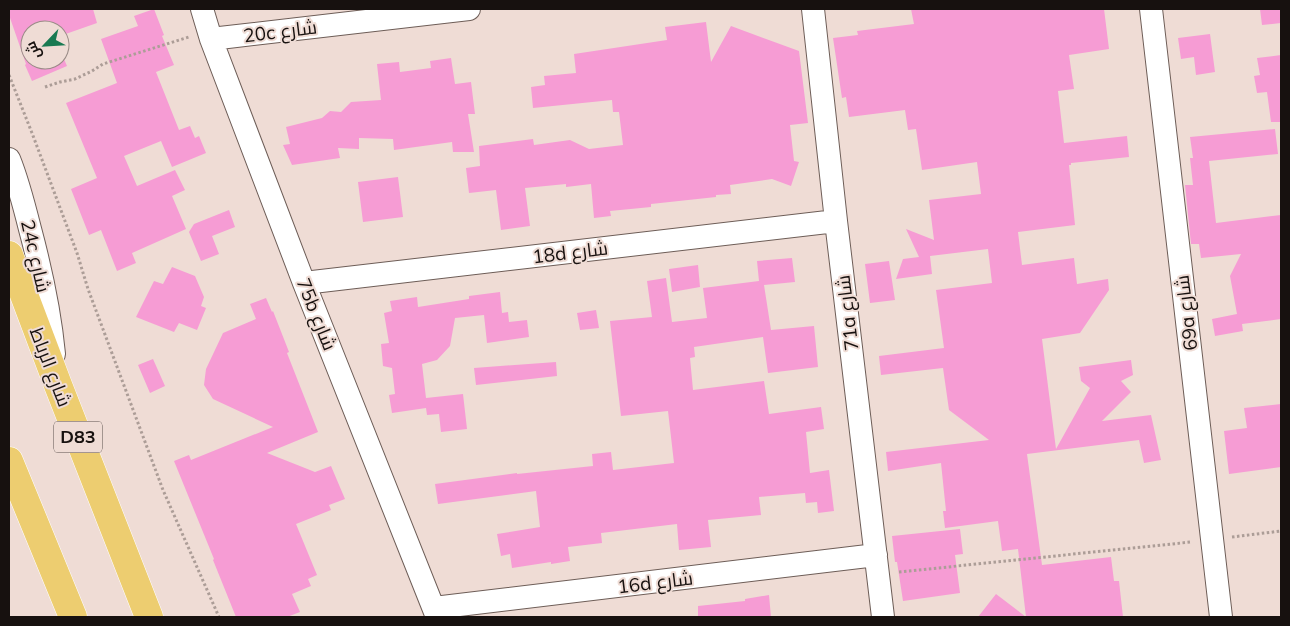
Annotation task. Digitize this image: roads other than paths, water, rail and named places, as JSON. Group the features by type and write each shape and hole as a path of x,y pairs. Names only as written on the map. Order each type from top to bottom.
{"highway":[{"name":"شارع الرباط","path":"9,255 149,617"},
{"path":"9,461 73,617"}],"street":[{"name":"75b شارع","path":"202,9 210,35 304,283 436,613"},
{"name":"20c شارع","path":"210,35 469,9"},
{"name":"71a شارع","path":"813,9 883,617"},
{"name":"69a شارع","path":"1152,9 1221,617"},
{"name":"24c شارع","path":"9,159 25,209 36,253 53,341 58,385"},
{"name":"18d شارع","path":"304,283 836,221"},
{"name":"16d شارع","path":"436,613 877,565"}]}
